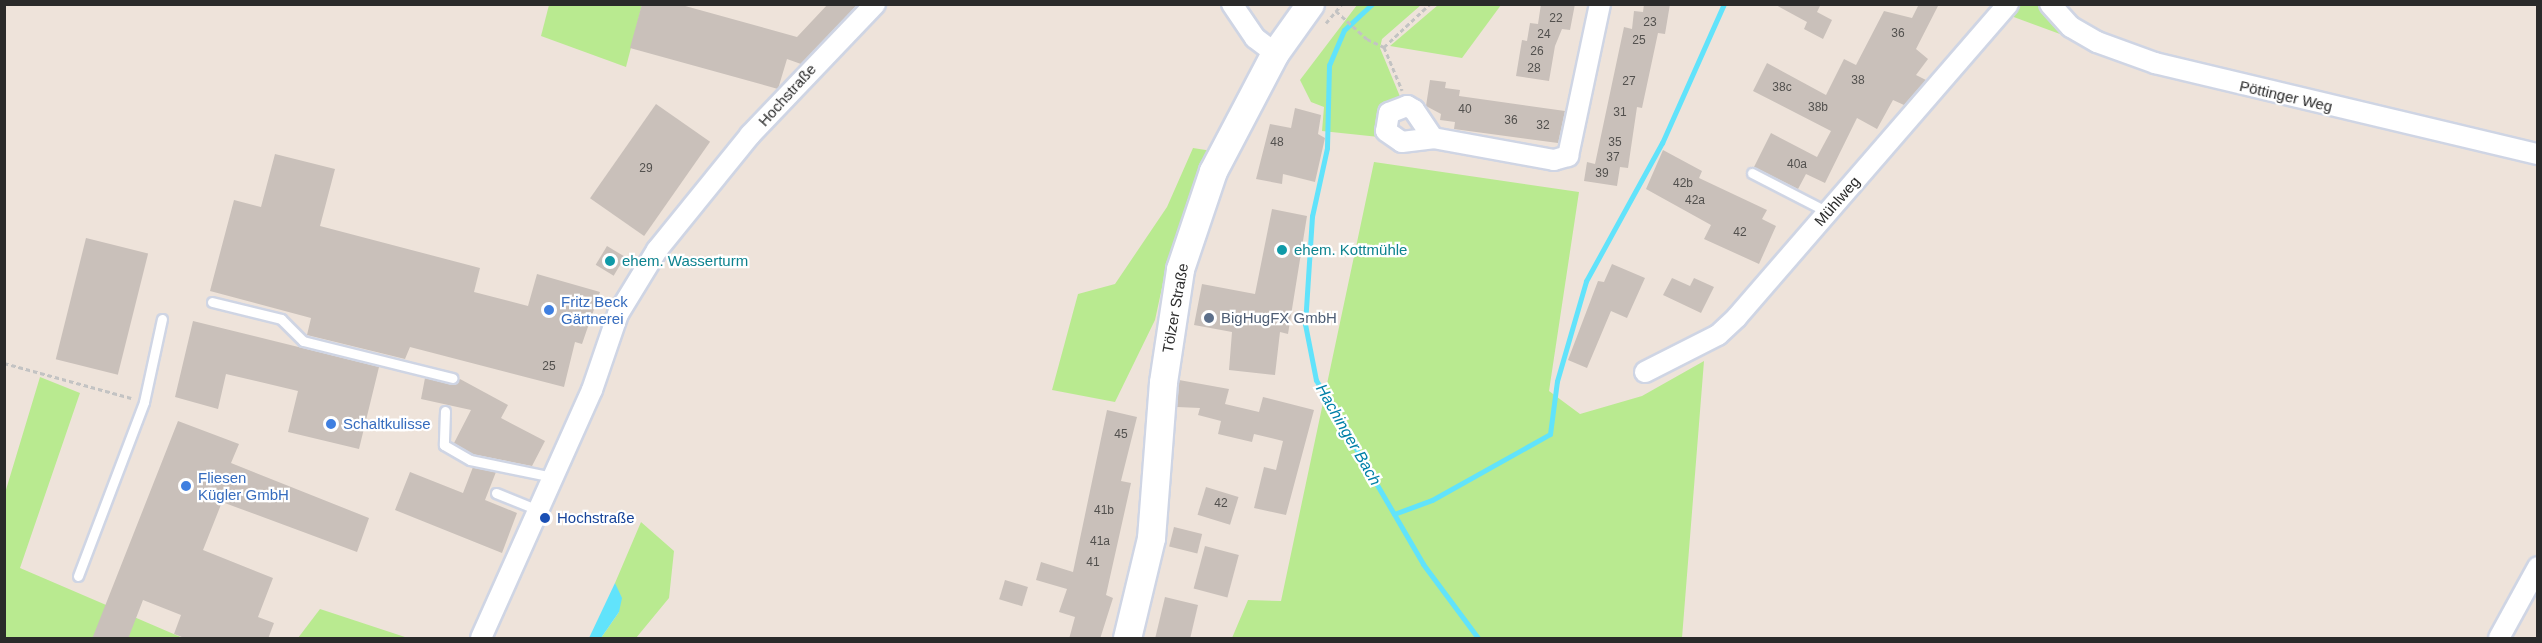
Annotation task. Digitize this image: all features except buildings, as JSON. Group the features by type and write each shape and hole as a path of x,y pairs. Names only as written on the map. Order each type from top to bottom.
{"main road":[{"name":"Tölzer Straße","path":"1126,639 1155,516 1163,382 1179,269 1213,171 1275,53 1310,4"}],"street":[{"name":"Hochstraße","path":"481,639 553,477 618,314 657,250 750,135 875,4"},
{"path":"1232,4 1255,38 1275,53"},
{"path":"1433,138 1423,118 1407,106 1389,113 1385,124 1390,138 1402,142 1433,138 1554,160 1568,156 1600,4"},
{"name":"Mühlweg","path":"1645,372 1718,335 2008,4"},
{"name":"Pöttinger Weg","path":"2050,4 2071,27 2097,42 2155,63 2538,154"},
{"path":"2499,639 2538,567"}],"lane":[{"path":"1752,172 1828,212"},
{"path":"212,302 281,319 303,341 453,378"},
{"path":"78,576 144,402 162,319"},
{"path":"445,411 444,445 470,460 553,477"},
{"path":"496,493 538,510"}],"path":[{"path":"1321,29 1342,4"},
{"path":"1384,47 1430,4"},
{"path":"1336,11 1358,32 1384,47 1407,106"},
{"path":"4,363 144,402"}],"green space":[{"path":"549,5 642,5 626,67 541,36"},
{"path":"1357,5 1421,5 1382,39 1380,48 1401,99 1382,105 1379,137 1322,131 1324,107 1311,102 1300,80"},
{"path":"1438,5 1501,5 1462,58 1390,46"},
{"path":"2017,5 2042,5 2079,41 2011,16"},
{"path":"1193,148 1212,151 1166,269 1155,320 1115,402 1052,390 1078,294 1115,284 1167,207"},
{"path":"1374,162 1579,192 1549,391 1580,414 1642,396 1704,361 1682,638 1232,638 1248,600 1281,601"},
{"path":"40,377 80,393 20,568 183,638 5,638 5,493"},
{"path":"641,522 674,551 669,598 636,638 601,638 619,612 615,583"},
{"path":"320,609 408,638 298,638"}],"water":[{"path":"615,583 622,598 619,612 601,638 589,638"}],"waterway":[{"name":"Hachinger Bach","path":"1372,4 1344,30 1329,65 1327,148 1312,216 1305,324 1316,380 1423,564 1478,638"},
{"path":"1394,514 1432,500 1550,434 1557,381 1586,281 1662,143 1724,4"}],"place":[{"name":"ehem. Kottmühle","path":"1282,250"},
{"name":"ehem. Wasserturm","path":"610,261"},
{"name":"Fritz Beck Gärtnerei","path":"549,310"},
{"name":"BigHugFX GmbH","path":"1209,318"},
{"name":"Schaltkulisse","path":"331,424"},
{"name":"Fliesen Kügler GmbH","path":"186,486"},
{"name":"Hochstraße","path":"545,518"}]}
